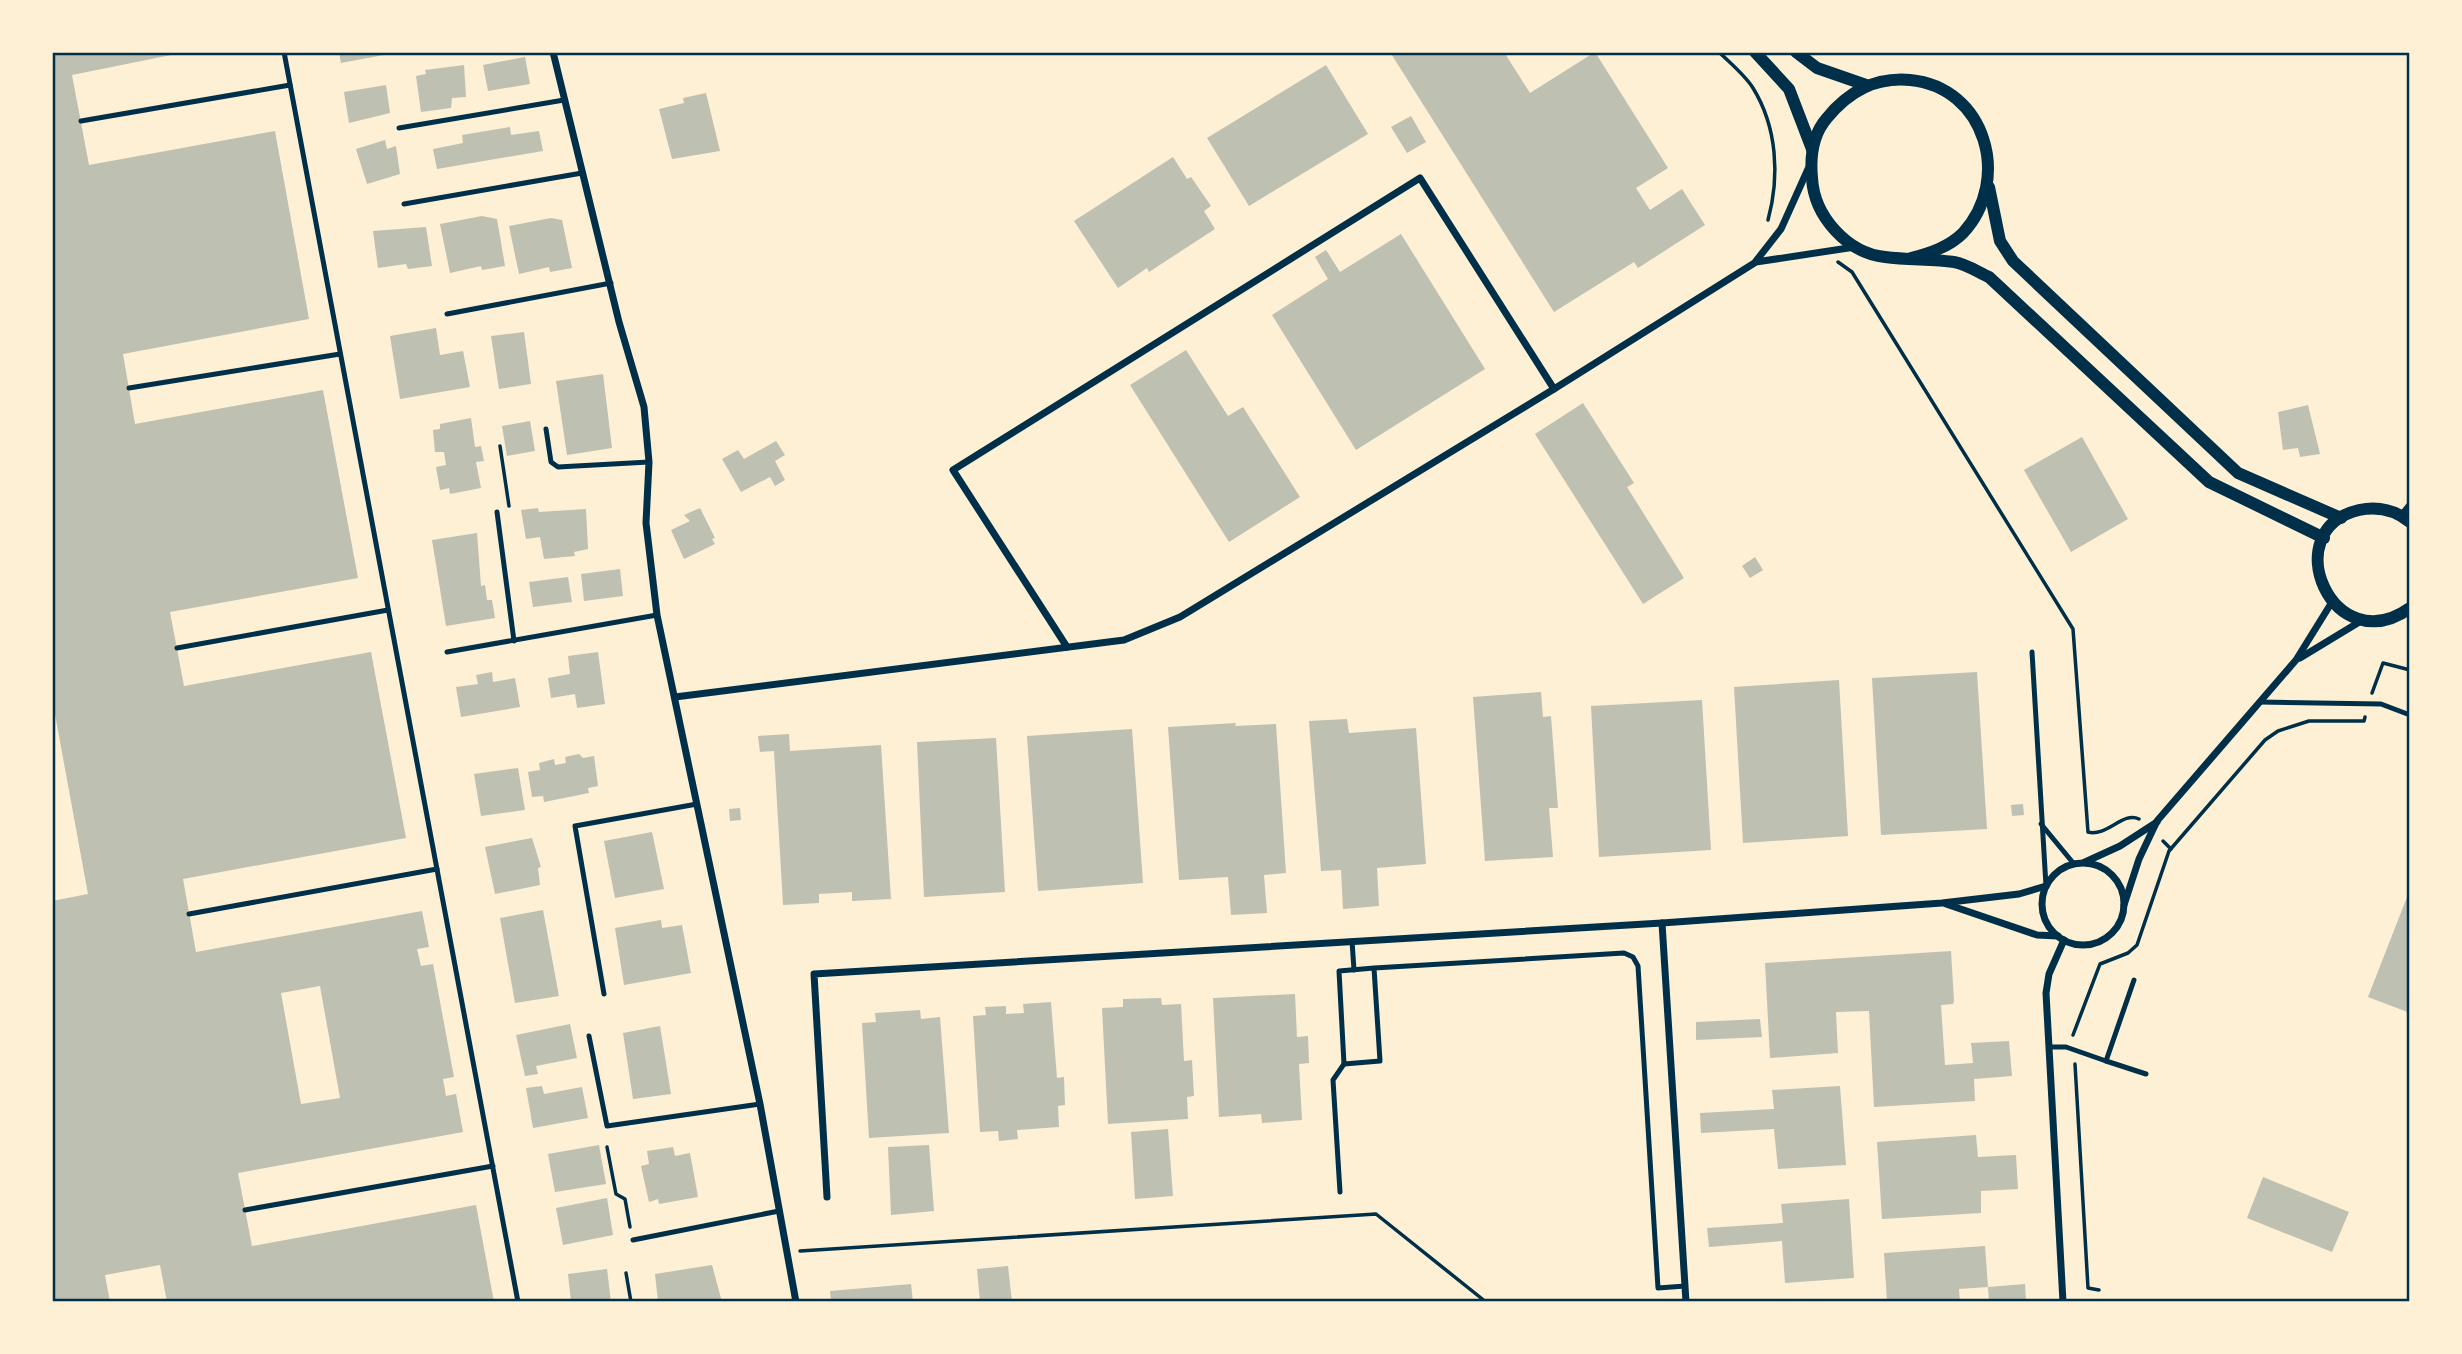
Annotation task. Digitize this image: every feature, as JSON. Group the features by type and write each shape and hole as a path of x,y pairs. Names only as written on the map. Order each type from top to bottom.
{"street":[{"path":"553,52 619,322 644,407 649,462 646,523 657,615 760,1104 796,1301"},
{"path":"1755,52 1789,89 1812,149"},
{"path":"1796,52 1817,68 1866,85"},
{"path":"2324,538 2209,482 1989,276 1958,263 1883,257 1856,247 1836,232 1821,212 1812,188 1811,163 1812,149 1830,115 1842,100 1866,85 1893,79 1920,81 1946,91 1967,109 1982,132 1990,158 1989,186 2000,241 2013,261 2238,473 2341,518"},
{"path":"675,697 1124,640 1180,617 1555,389 1756,262 1781,229 1811,163"},
{"path":"1067,647 953,470 1420,178 1555,389"},
{"path":"1912,258 1938,250 1962,234 1979,212 1989,186"},
{"path":"1756,262 1856,247"},
{"path":"2407,514 2371,508 2341,518 2324,538 2318,554 2322,588 2332,602 2346,613 2363,620 2382,620 2407,613"},
{"path":"2061,938 2050,928 2042,907 2046,886 2053,876 2074,864 2083,863 2120,846 2157,821 2296,660 2332,602"},
{"path":"2296,660 2363,620"},
{"path":"1942,903 2037,935 2087,944 2109,936 2122,916 2139,859 2157,821"},
{"path":"2083,863 2107,871 2116,880 2124,905"},
{"path":"827,1197 814,974 1662,923 1942,903 2019,894 2046,886"},
{"path":"1662,923 1686,1301"},
{"path":"2061,938 2049,974 2046,993 2063,1301"}],"lane":[{"path":"284,52 518,1301"},
{"path":"81,121 290,85"},
{"path":"399,128 564,100"},
{"path":"404,204 582,173"},
{"path":"447,314 611,283"},
{"path":"129,388 340,354"},
{"path":"546,429 551,463 558,467 649,462"},
{"path":"497,513 514,641"},
{"path":"177,648 388,610"},
{"path":"447,652 657,615"},
{"path":"2032,652 2046,886"},
{"path":"2260,702 2381,704 2410,715"},
{"path":"604,995 575,826 697,804"},
{"path":"2041,824 2074,864"},
{"path":"189,914 437,869"},
{"path":"1352,941 1354,970"},
{"path":"1340,1192 1333,1080 1344,1063 1339,971 1624,953 1633,957 1638,966 1658,1288 1685,1286"},
{"path":"1344,1063 1380,1061 1374,968"},
{"path":"2106,1061 2134,980"},
{"path":"589,1036 607,1126 760,1104"},
{"path":"2049,1047 2066,1047 2146,1074"},
{"path":"245,1210 493,1167"},
{"path":"633,1240 779,1212"}],"path":[{"path":"1719,52 1752,86 1773,135 1773,196 1766,224"},
{"path":"1827,259 1852,272 2073,629 2088,832 2100,832 2136,816"},
{"path":"497,513 510,513 500,446"},
{"path":"2372,693 2382,663 2410,670"},
{"path":"2073,1035 2100,964 2128,953 2137,945 2169,851 2256,750 2278,731 2309,721 2364,721"},
{"path":"2074,1060 2088,1287 2099,1290"},
{"path":"607,1147 616,1194 625,1199 633,1240"},
{"path":"787,1252 1376,1214 1486,1301"},
{"path":"626,1273 631,1301"}],"building":[{"path":"52,52 186,52 72,75 89,165 275,131 309,319 123,354 135,424 323,390 358,578 170,612 184,686 371,652 406,838 183,879 196,952 422,911 429,947 417,949 421,966 433,964 454,1077 443,1079 446,1096 456,1094 463,1132 238,1173 252,1246 476,1205 494,1302 167,1302 160,1265 105,1275 110,1302 52,1302 52,901 88,894 52,698","holes":["320,986 340,1098 301,1104 281,993"]},
{"path":"339,52 389,52 389,54 341,63"},
{"path":"1390,52 1504,52 1530,93 1595,52 1668,168 1636,188 1650,210 1682,189 1705,225 1638,268 1634,262 1554,312"},
{"path":"525,57 530,84 488,91 483,65"},
{"path":"464,65 466,97 452,98 451,108 421,112 416,76 426,74 425,70"},
{"path":"1326,65 1368,134 1249,206 1207,138"},
{"path":"386,85 390,113 349,123 344,92"},
{"path":"706,93 720,151 672,159 659,109 684,103 683,98"},
{"path":"1411,116 1426,142 1407,153 1391,127"},
{"path":"510,127 511,135 539,131 543,151 437,169 433,149 463,143 462,135"},
{"path":"385,140 387,149 396,146 400,174 367,184 356,149"},
{"path":"1173,157 1187,179 1191,177 1211,206 1204,211 1215,229 1149,272 1147,268 1118,288 1074,221"},
{"path":"482,216 497,219 505,266 482,270 481,266 450,273 440,224"},
{"path":"551,218 562,220 572,268 550,272 549,267 519,274 509,226"},
{"path":"426,227 432,266 408,269 406,264 378,268 373,231"},
{"path":"1401,234 1485,369 1356,450 1272,315 1328,279 1315,257 1326,250 1340,272"},
{"path":"436,328 440,355 463,351 470,387 400,399 390,336"},
{"path":"524,332 531,384 499,389 491,336"},
{"path":"1186,350 1228,416 1243,407 1300,497 1229,542 1130,385"},
{"path":"603,374 612,448 567,455 556,381"},
{"path":"1583,403 1634,483 1627,487 1684,578 1643,604 1535,434"},
{"path":"2308,405 2320,454 2300,457 2298,448 2283,450 2278,412"},
{"path":"471,418 475,447 481,446 484,461 476,462 481,488 450,494 449,488 440,490 436,467 446,465 444,452 435,452 433,430 440,429 440,424"},
{"path":"530,421 535,451 507,456 502,426"},
{"path":"2082,437 2128,519 2071,552 2024,470"},
{"path":"776,441 785,455 775,461 785,480 775,486 770,477 741,492 722,459 738,450 744,459"},
{"path":"538,508 539,512 586,509 588,549 574,552 575,556 544,559 540,537 526,539 521,510"},
{"path":"700,508 715,538 712,539 715,544 684,559 671,530 690,521 684,515"},
{"path":"477,533 481,586 485,585 487,600 492,600 495,618 446,626 432,540"},
{"path":"1755,557 1763,570 1750,578 1742,566"},
{"path":"620,569 623,596 584,601 581,574"},
{"path":"568,577 572,602 533,607 529,582"},
{"path":"598,652 605,704 577,708 575,694 551,698 548,678 570,674 568,656"},
{"path":"492,672 493,682 515,678 520,707 461,717 456,687 478,684 476,675"},
{"path":"1977,672 1987,829 1881,835 1872,678"},
{"path":"1839,680 1848,836 1743,843 1734,687"},
{"path":"1541,692 1543,717 1551,716 1558,808 1549,808 1553,857 1485,861 1473,697"},
{"path":"1702,700 1711,850 1599,857 1591,706"},
{"path":"1347,719 1349,733 1416,728 1426,864 1377,868 1379,906 1343,909 1341,870 1321,871 1309,721"},
{"path":"1236,723 1235,726 1276,724 1286,873 1264,875 1267,913 1231,915 1228,877 1179,880 1168,727"},
{"path":"1132,729 1143,883 1038,891 1027,736"},
{"path":"789,734 790,751 881,745 891,899 852,901 852,892 819,894 819,903 783,905 774,751 760,752 758,736"},
{"path":"996,738 1005,892 924,897 917,742"},
{"path":"579,754 583,758 594,756 598,786 588,788 589,793 544,802 543,796 532,797 528,772 540,770 539,763 554,759 555,765 566,763 565,757"},
{"path":"518,768 525,810 481,816 474,774"},
{"path":"2023,804 2024,815 2012,816 2011,805"},
{"path":"740,808 741,820 730,821 729,809"},
{"path":"652,832 664,889 615,898 604,841"},
{"path":"532,838 541,867 538,868 540,885 495,894 485,847"},
{"path":"2410,892 2410,1013 2368,997"},
{"path":"543,910 559,996 515,1003 500,918"},
{"path":"661,920 662,928 682,925 691,973 624,985 615,928"},
{"path":"1951,951 1954,1001 1953,1004 1941,1005 1945,1065 1973,1063 1971,1043 2009,1041 2012,1076 1974,1079 1975,1101 1874,1107 1869,1011 1836,1012 1838,1053 1770,1058 1765,963"},
{"path":"1295,994 1297,1037 1308,1036 1309,1063 1299,1064 1302,1120 1262,1123 1261,1114 1219,1117 1213,998"},
{"path":"1161,998 1162,1005 1181,1004 1184,1061 1192,1060 1194,1096 1187,1097 1188,1119 1108,1124 1102,1008 1123,1007 1123,999"},
{"path":"1051,1002 1057,1078 1064,1077 1065,1105 1058,1106 1059,1127 1017,1130 1018,1139 999,1141 998,1131 980,1132 973,1016 986,1015 985,1007 1006,1006 1006,1014 1024,1013 1023,1004"},
{"path":"920,1010 921,1019 940,1017 949,1133 869,1138 862,1023 876,1022 875,1013"},
{"path":"1760,1019 1762,1037 1696,1040 1696,1022"},
{"path":"570,1024 577,1058 536,1066 538,1074 525,1076 516,1035"},
{"path":"660,1026 671,1094 633,1099 623,1033"},
{"path":"542,1086 544,1094 582,1087 588,1118 533,1128 526,1088"},
{"path":"1840,1086 1846,1165 1778,1169 1774,1129 1701,1133 1700,1113 1774,1109 1772,1090"},
{"path":"1168,1129 1173,1196 1135,1199 1131,1132"},
{"path":"1976,1135 1978,1157 2016,1155 2018,1189 1981,1191 1981,1213 1882,1219 1877,1142"},
{"path":"599,1145 606,1184 555,1192 548,1154"},
{"path":"929,1145 934,1211 891,1215 888,1147"},
{"path":"673,1147 675,1156 690,1153 698,1197 659,1204 658,1199 649,1202 641,1166 649,1164 647,1151"},
{"path":"2263,1177 2349,1212 2332,1252 2247,1218"},
{"path":"607,1198 613,1235 563,1245 556,1208"},
{"path":"1849,1199 1854,1278 1785,1283 1782,1241 1709,1247 1707,1228 1783,1223 1781,1204"},
{"path":"1985,1246 1988,1287 1959,1289 1960,1302 1887,1302 1884,1253"},
{"path":"712,1265 722,1302 658,1301 655,1274"},
{"path":"1008,1266 1012,1302 980,1302 977,1269"},
{"path":"607,1269 611,1302 571,1302 568,1274"},
{"path":"911,1284 913,1302 831,1302 830,1291"},
{"path":"2025,1284 2026,1302 1989,1302 1988,1287"}]}
